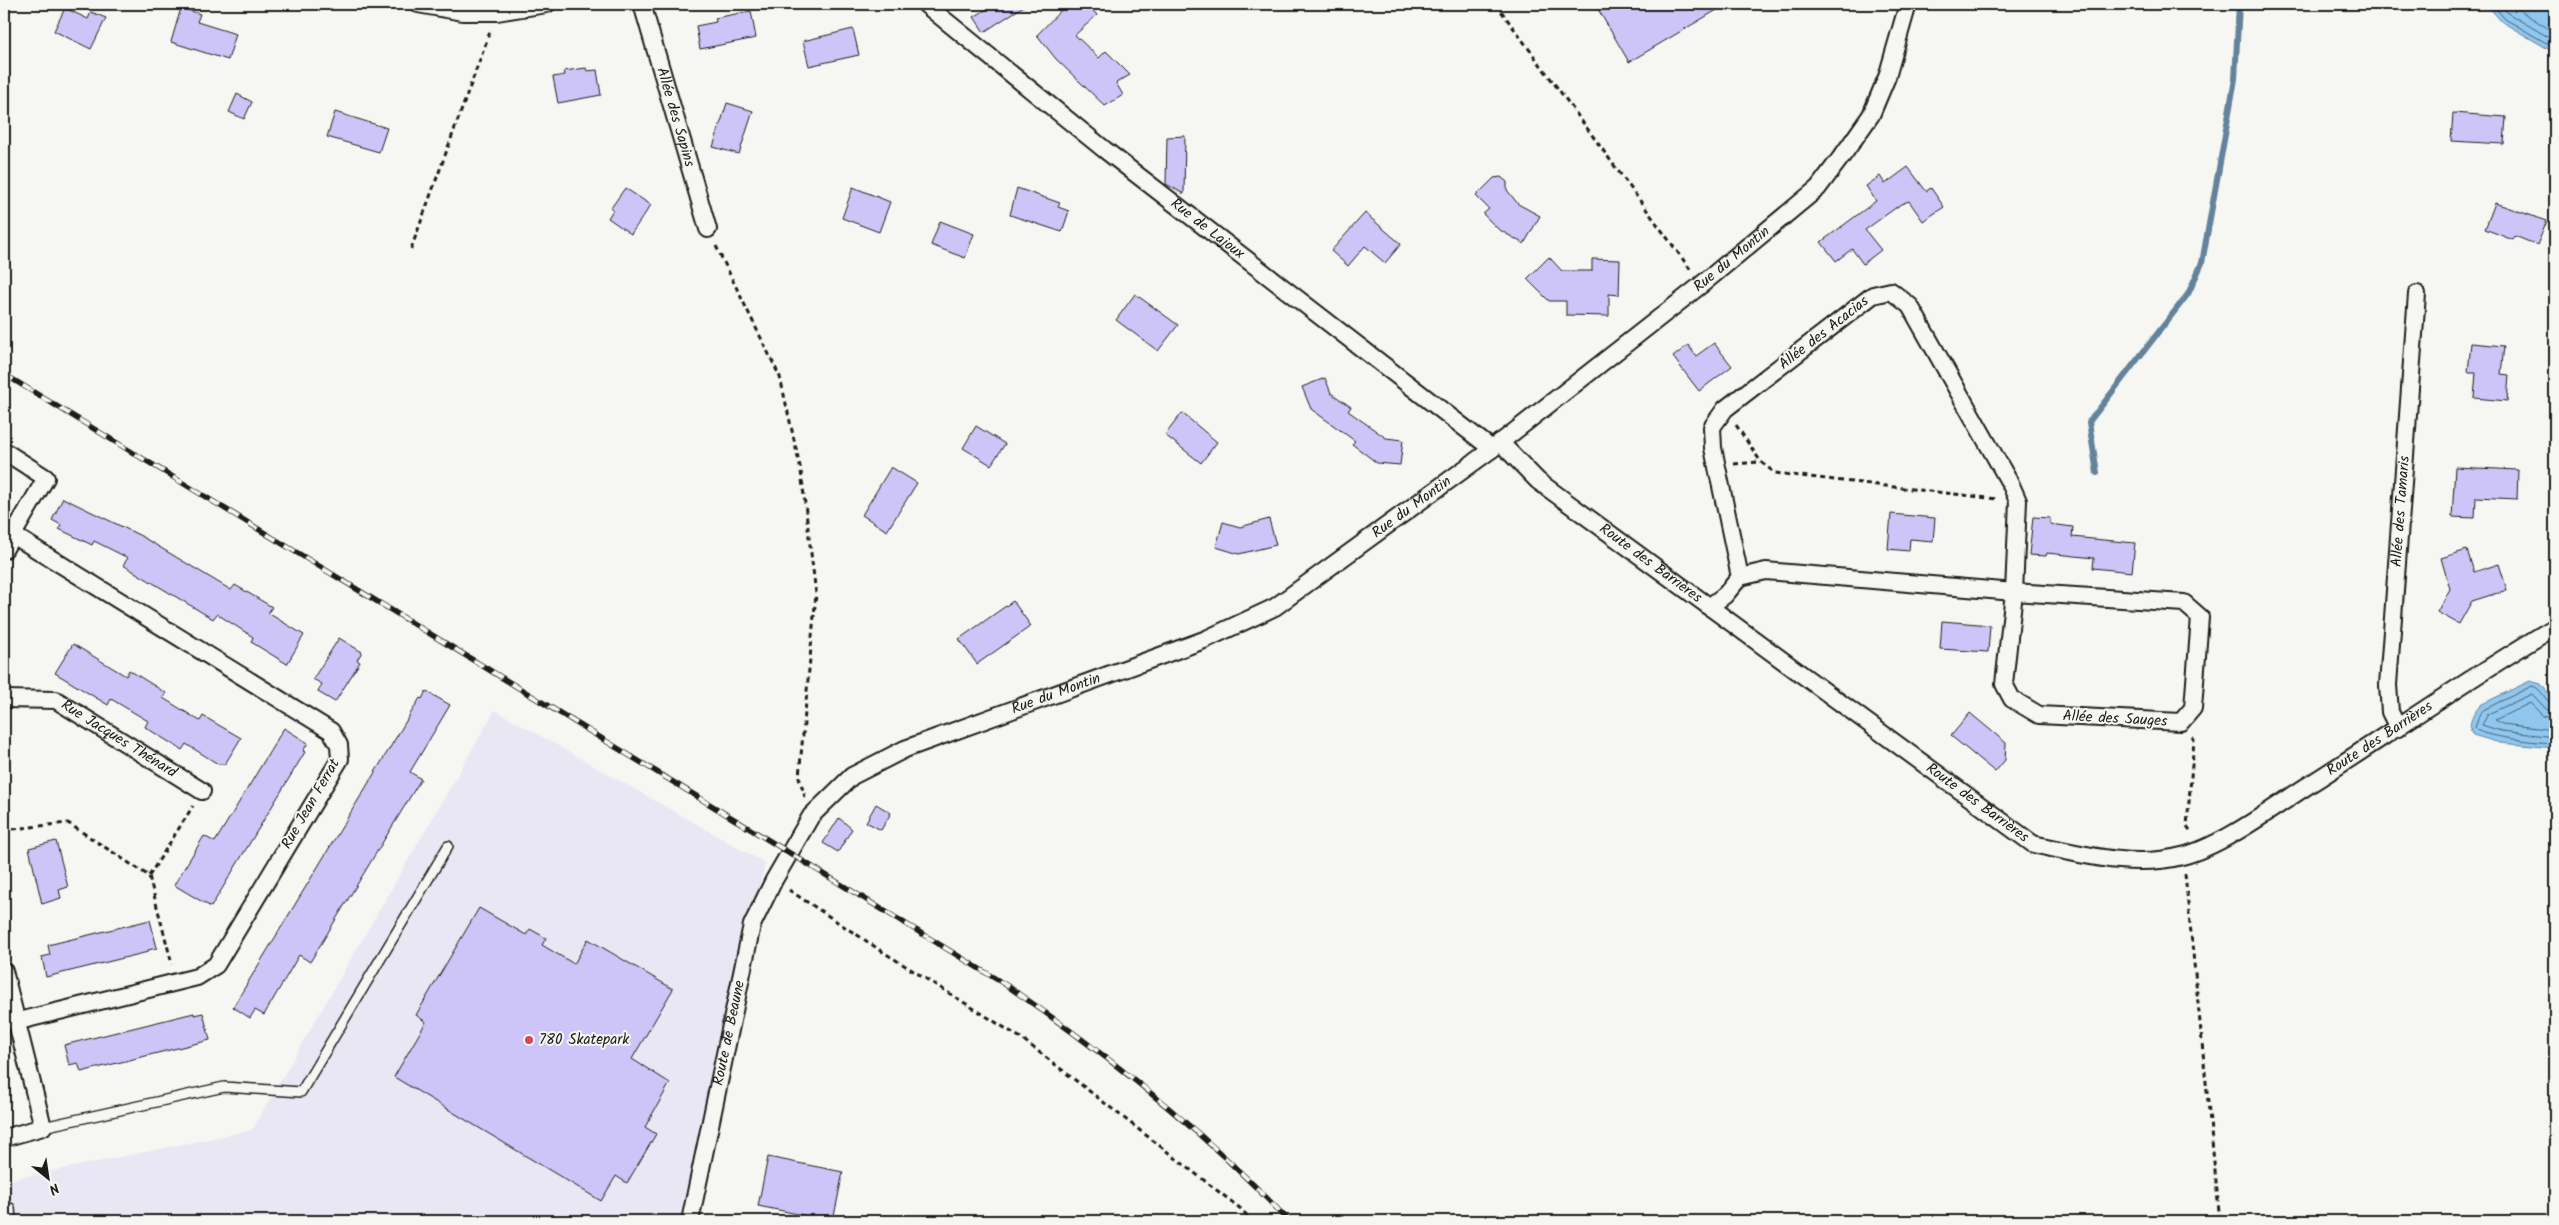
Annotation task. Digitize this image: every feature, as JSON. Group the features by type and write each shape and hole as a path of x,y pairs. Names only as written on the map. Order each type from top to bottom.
{"street":[{"path":"418,4 462,12 497,12 548,4"},
{"name":"Allée des Sapins","path":"642,4 708,230"},
{"name":"Rue du Montin","path":"790,852 811,816 852,776 905,748 1204,640 1275,607 1496,446 1702,285 1818,188 1871,115 1887,77 1908,4"},
{"name":"Rue de Lajoux","path":"931,5 1112,156 1496,446"},
{"name":"Allée des Acacias","path":"1740,577 1713,448 1712,427 1726,409 1873,295 1891,291 1910,306 2011,485 2018,501 2014,592"},
{"name":"Allée des Tamaris","path":"2398,728 2390,712 2388,685 2417,294"},
{"name":"Route des Barrières","path":"1496,446 1538,481 1709,608 2033,844 2108,860 2156,860 2182,856 2202,848 2288,799 2497,661 2555,627"},
{"path":"4,451 46,478 4,550"},
{"name":"Rue Jean Ferrat","path":"13,536 331,731 339,745 340,759 216,965 197,977 15,1022"},
{"name":"Allée des Sauges","path":"1740,577 1766,571 2014,592 2184,603 2200,616 2193,708 2181,722 2039,715 2012,699 2004,684 2014,592"},
{"path":"1709,608 1725,595 1740,577"},
{"name":"Rue Jacques Thénard","path":"4,699 56,700 202,791"},
{"name":"Route de Beaune","path":"690,1221 752,924 790,852"},
{"path":"4,971 15,1022 43,1126 4,1138"}],"lane":[{"path":"43,1126 224,1087 302,1092 448,846"},
{"path":"4,1209 10,1208 11,1221"}],"path":[{"path":"1496,4 1702,285"},
{"path":"411,249 497,12"},
{"path":"708,230 780,377 801,471 816,594 799,777 811,816"},
{"path":"1726,409 1761,462 1775,474 2018,501"},
{"path":"1717,465 1761,462"},
{"path":"2181,722 2194,740 2187,826 2202,848"},
{"path":"149,876 202,791"},
{"path":"4,830 68,823 149,876 176,982"},
{"path":"2182,856 2220,1221"},
{"path":"774,880 883,952 1021,1038 1241,1210 1252,1221"}],"shaded area":[{"path":"495,710 765,863 679,1221 4,1221 4,1181 252,1130"}],"water":[{"path":"2486,4 2555,4 2555,53 2502,22"},
{"path":"2530,681 2541,684 2555,702 2555,748 2500,743 2473,735 2470,727 2472,718 2482,704"}],"building":[{"path":"995,4 1027,4 984,32 974,17"},
{"path":"1067,4 1087,4 1097,15 1075,35 1099,58 1106,51 1130,75 1116,83 1123,95 1105,106 1056,59 1037,35"},
{"path":"1595,4 1727,4 1629,62"},
{"path":"65,8 88,19 91,12 106,18 91,49 54,31"},
{"path":"181,8 200,14 197,22 236,34 228,60 171,42"},
{"path":"751,11 756,38 700,49 696,26 716,22 715,18"},
{"path":"853,29 859,55 809,66 803,41"},
{"path":"586,68 587,71 597,70 601,95 558,103 553,77 565,75 564,71"},
{"path":"237,94 252,102 244,119 229,112"},
{"path":"727,103 753,111 739,154 713,147"},
{"path":"335,112 387,128 379,152 327,137"},
{"path":"2453,113 2506,117 2504,144 2451,141"},
{"path":"1185,136 1184,194 1166,184 1167,137"},
{"path":"1908,167 1926,191 1931,188 1944,207 1923,221 1909,201 1901,204 1865,230 1881,250 1863,264 1852,249 1836,261 1821,242 1876,201 1866,186 1880,176 1885,184"},
{"path":"1501,177 1507,182 1507,190 1518,204 1540,216 1524,244 1498,229 1483,214 1489,209 1476,196 1494,178"},
{"path":"853,187 890,202 879,232 842,218"},
{"path":"625,188 651,205 631,234 608,218 613,210 611,208"},
{"path":"1017,188 1060,203 1058,207 1069,211 1062,232 1010,215"},
{"path":"2495,203 2547,221 2537,245 2515,236 2513,240 2485,229"},
{"path":"1365,213 1401,244 1385,263 1365,246 1348,266 1331,251"},
{"path":"940,221 974,234 965,258 931,245"},
{"path":"1549,257 1562,271 1592,271 1592,259 1620,260 1619,295 1609,294 1609,316 1566,315 1566,301 1549,301 1527,279"},
{"path":"1135,294 1178,325 1158,351 1116,320"},
{"path":"1714,343 1732,366 1699,391 1673,357 1688,345 1696,356"},
{"path":"2471,343 2504,346 2501,374 2509,375 2507,401 2474,398 2476,372 2468,372"},
{"path":"1325,378 1331,393 1351,407 1348,411 1386,438 1403,440 1400,465 1377,463 1352,444 1355,441 1311,409 1302,387"},
{"path":"1182,413 1217,442 1201,463 1165,435"},
{"path":"976,426 1005,444 991,465 963,448"},
{"path":"891,467 917,483 887,531 862,515"},
{"path":"2455,467 2518,470 2517,499 2476,497 2475,518 2452,517"},
{"path":"63,498 141,536 231,590 235,585 272,607 268,613 304,635 287,664 251,642 253,637 217,614 213,619 123,565 128,558 94,541 92,545 59,529 61,525 52,520"},
{"path":"1891,514 1935,518 1933,541 1910,539 1909,551 1888,549"},
{"path":"2033,517 2050,518 2050,524 2073,527 2072,537 2135,543 2132,572 2093,568 2094,558 2047,553 2046,556 2029,555"},
{"path":"1269,519 1276,545 1239,554 1216,547 1223,522 1240,527"},
{"path":"2467,550 2474,572 2499,564 2507,590 2472,601 2459,624 2437,612 2450,589 2441,558"},
{"path":"1013,601 1031,626 977,664 959,639"},
{"path":"1942,621 1990,625 1988,652 1940,649"},
{"path":"339,638 362,652 357,660 360,662 335,702 318,692 322,684 313,679"},
{"path":"73,644 126,676 129,670 166,693 163,698 200,721 203,716 241,738 225,764 218,764 186,744 182,750 145,727 148,721 111,699 108,705 55,673"},
{"path":"426,691 450,705 410,772 421,779 310,962 299,955 264,1015 255,1010 250,1018 233,1007"},
{"path":"1970,713 2006,743 2005,760 1995,772 1951,736"},
{"path":"284,728 308,743 303,751 305,752 211,907 174,885 204,836 215,842"},
{"path":"876,804 891,813 881,830 866,822"},
{"path":"839,818 852,829 838,852 823,843"},
{"path":"56,841 68,887 59,890 61,898 42,904 29,848"},
{"name":"780 Skatepark","path":"479,908 526,935 530,929 546,938 542,945 574,964 588,939 673,989 632,1059 670,1083 645,1127 656,1134 627,1183 616,1176 601,1201 394,1077 426,1022 416,1015"},
{"path":"150,920 157,948 148,950 148,952 46,977 42,957 50,955 48,945"},
{"path":"194,1013 194,1015 203,1013 210,1040 81,1072 78,1063 69,1065 64,1045"},
{"path":"768,1157 843,1172 833,1221 758,1206"}],"waterway":[{"path":"2097,473 2089,422 2188,294 2202,263 2235,79 2239,4"}],"railway":[{"path":"4,374 1006,985 1118,1067 1189,1125 1257,1188 1289,1221"}],"place":[{"name":"780 Skatepark","path":"529,1040"}]}
